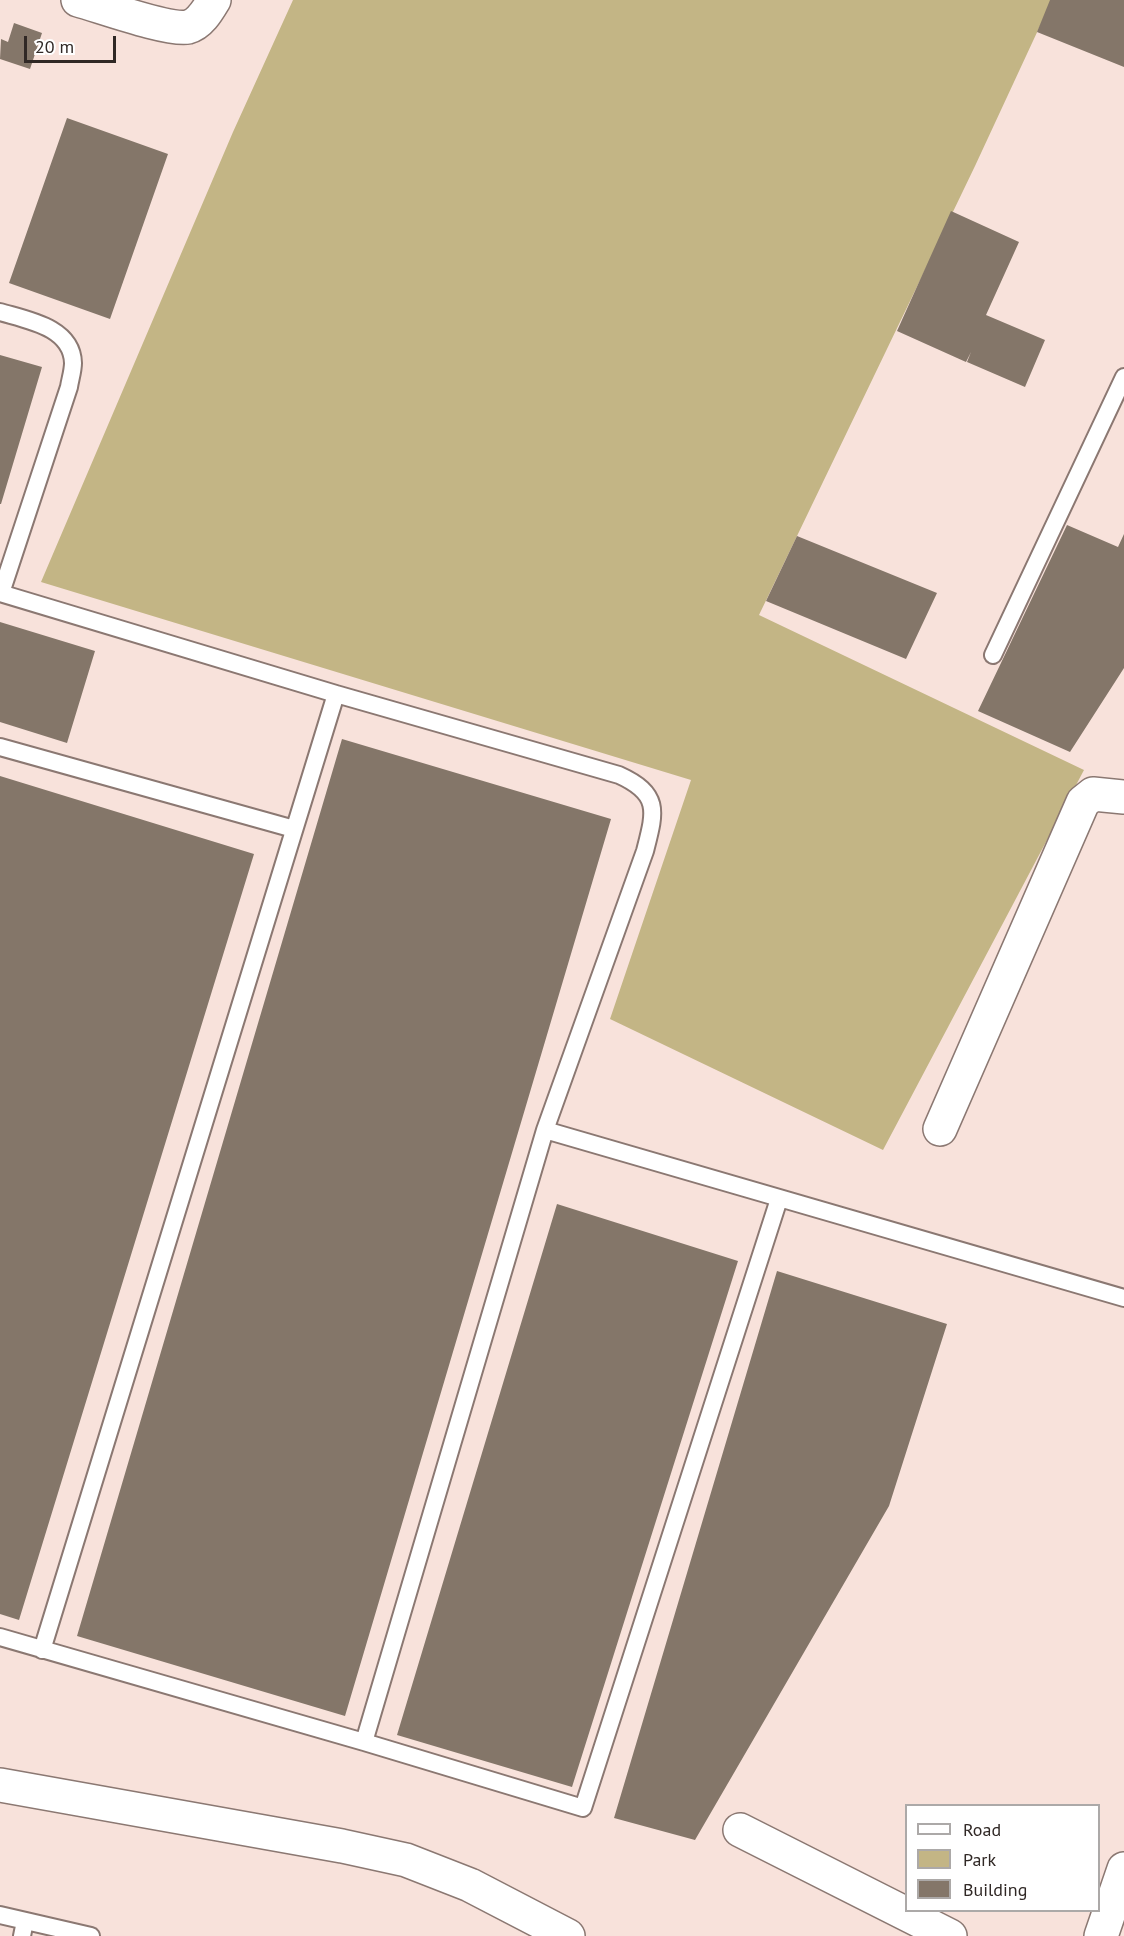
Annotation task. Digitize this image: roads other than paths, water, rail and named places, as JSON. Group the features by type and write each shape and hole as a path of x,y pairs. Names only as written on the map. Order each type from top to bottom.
{"main road":[{"path":"78,0 168,26 189,27 200,20 214,0"},
{"path":"940,1129 1083,802 1093,794 1124,797"},
{"path":"0,1785 342,1846 406,1860 470,1885 568,1936"},
{"path":"740,1830 950,1936"},
{"path":"1101,1936 1124,1869"}],"lane":[{"path":"0,312 50,328 66,341 73,362 69,387 1,593 336,694 619,775 635,782 651,799 653,821 645,851 545,1130 364,1742"},
{"path":"993,655 1124,376"},
{"path":"42,1650 336,694"},
{"path":"0,747 294,829"},
{"path":"545,1130 1124,1298"},
{"path":"0,1637 583,1808 779,1199"},
{"path":"0,1915 24,1928 91,1936"}]}
